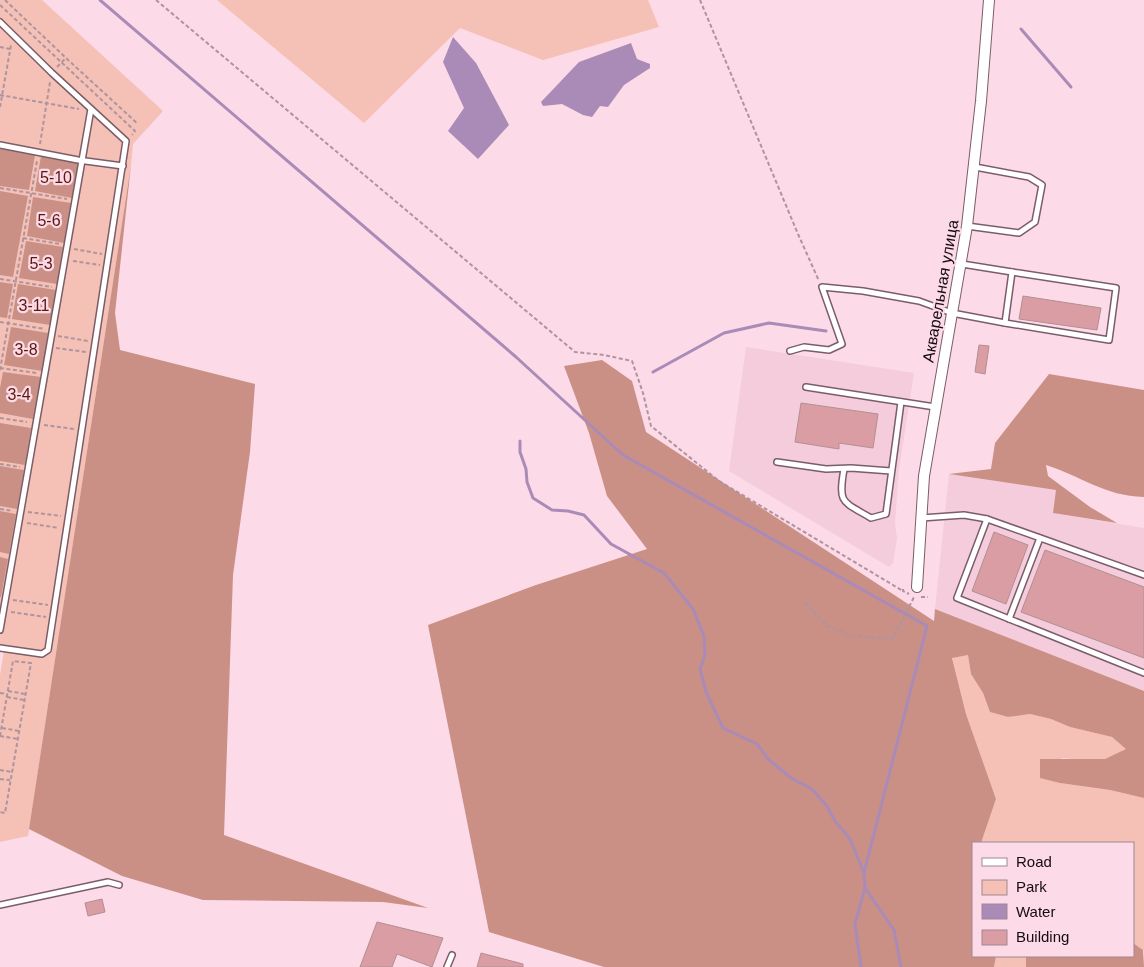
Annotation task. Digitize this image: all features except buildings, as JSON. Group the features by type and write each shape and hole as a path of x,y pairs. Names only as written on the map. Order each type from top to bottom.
{"street":[{"name":"Акварельная улица","path":"917,587 924,476 962,264 975,168 989,0"}],"lane":[{"path":"0,22 126,141 48,650 42,654 0,648"},
{"path":"0,630 91,109"},
{"path":"0,145 123,166"},
{"path":"967,226 1019,232 1035,222 1042,185 1029,177 975,168"},
{"path":"790,351 804,346 829,350 842,344 822,287 863,291 919,301 952,314 1109,340 1116,288 962,264"},
{"path":"1005,323 1012,272"},
{"path":"806,387 935,407"},
{"path":"844,469 840,492 844,503 872,518 886,514 900,402"},
{"path":"777,462 826,469 891,471"},
{"path":"921,518 964,515 987,519 1144,576"},
{"path":"987,519 956,598 1144,673"},
{"path":"1009,618 1040,538"},
{"path":"0,905 108,882 119,885"},
{"path":"447,967 452,954"}],"path":[{"path":"156,0 575,352 604,355 632,361 651,426 719,481 903,591"},
{"path":"700,0 794,225 822,287"},
{"path":"135,131 1,6 6,1 138,124"},
{"path":"0,107 13,34"},
{"path":"0,47 11,49"},
{"path":"62,62 66,58"},
{"path":"45,374 0,369 52,73"},
{"path":"1,95 83,110 91,109"},
{"path":"0,188 76,201"},
{"path":"23,238 109,255"},
{"path":"66,260 107,266"},
{"path":"0,279 60,288"},
{"path":"0,322 95,342"},
{"path":"50,347 93,354"},
{"path":"0,418 81,430"},
{"path":"0,464 29,469"},
{"path":"0,509 68,518"},
{"path":"19,522 66,529"},
{"path":"805,602 827,626 853,636 893,639 915,596 917,587"},
{"path":"6,599 55,606"},
{"path":"4,610 53,618"},
{"path":"0,812 5,812 18,739 24,700 31,664 13,660 0,736 18,739"},
{"path":"0,693 26,694"},
{"path":"7,694 24,700"},
{"path":"1,728 19,731"},
{"path":"0,770 12,772"},
{"path":"0,779 11,780"}],"shaded area":[{"path":"746,347 914,373 899,469 895,523 897,538 893,563 889,567 729,471"},
{"path":"949,474 1057,490 1053,513 1144,528 1144,691 935,609"}],"green space":[{"path":"0,0 42,0 163,111 133,144 28,836 0,842 0,675 5,645 0,644"},
{"path":"217,0 648,0 659,27 543,60 460,28 364,123"},
{"path":"0,148 35,155 29,190 0,186"},
{"name":"5-10","path":"41,156 78,163 72,198 35,191"},
{"path":"131,165 115,313 120,350 255,384 250,452 233,575 224,835 428,908 383,902 203,900 122,876 29,829"},
{"path":"0,191 28,196 13,277 0,275"},
{"name":"5-6","path":"33,197 71,203 64,243 27,236"},
{"name":"5-3","path":"26,241 63,247 57,284 19,278"},
{"path":"0,282 13,284 7,318 0,317"},
{"name":"3-11","path":"18,284 56,290 50,325 12,319"},
{"name":"3-8","path":"11,327 48,333 42,371 4,365"},
{"path":"602,360 632,381 646,432 934,621 935,609 1144,691 1144,798 1040,778 1040,759 1105,759 1126,749 1112,737 1070,727 1051,719 1030,714 1008,717 990,712 983,693 971,674 968,655 952,658 966,714 996,799 981,842 972,842 972,957 996,957 994,967 604,967 489,932 428,625 536,585 647,549 607,496 589,433 564,366"},
{"name":"3-4","path":"3,372 41,377 33,419 0,413 0,388"},
{"path":"1049,374 1144,390 1144,497 1117,493 1046,465 1048,476 1090,507 1117,523 1053,513 1056,490 949,474 991,469 995,443"},
{"path":"0,423 31,428 25,465 0,461"},
{"path":"0,466 24,470 17,509 0,506"},
{"path":"0,511 16,514 9,554 0,552"},
{"path":"0,557 8,559 1,597 0,597"},
{"path":"968,655 971,674 983,693 990,712 1008,717 1030,714 1051,719 1070,727 1112,737 1127,749 1105,759 1082,760 1062,758 1060,783 1110,790 1144,798 1144,951 1134,944 1134,842 981,842 996,799 966,714 952,657"},
{"path":"1134,944 1143,950 1144,967 1026,967 1026,957 1134,957"},
{"path":"996,957 1026,957 1026,967 994,967"}],"water":[{"path":"453,37 476,63 509,125 478,159 448,131 464,108 443,62"},
{"path":"631,43 637,59 650,64 650,68 624,85 608,107 600,106 592,117 583,115 562,104 543,106 541,102 579,62"}],"waterway":[{"path":"100,0 516,357 623,455 927,626 864,873"},
{"path":"1021,29 1071,87"},
{"path":"653,372 724,333 769,323 826,331"},
{"path":"520,441 520,452 533,498 552,510 584,515 611,544 664,573 693,609 704,636 705,655 700,669 706,692 723,728 757,744 768,759 791,778 812,789 827,806 835,821 850,839 864,873 865,888 855,924 861,967"},
{"path":"865,888 894,930 901,967"}]}
